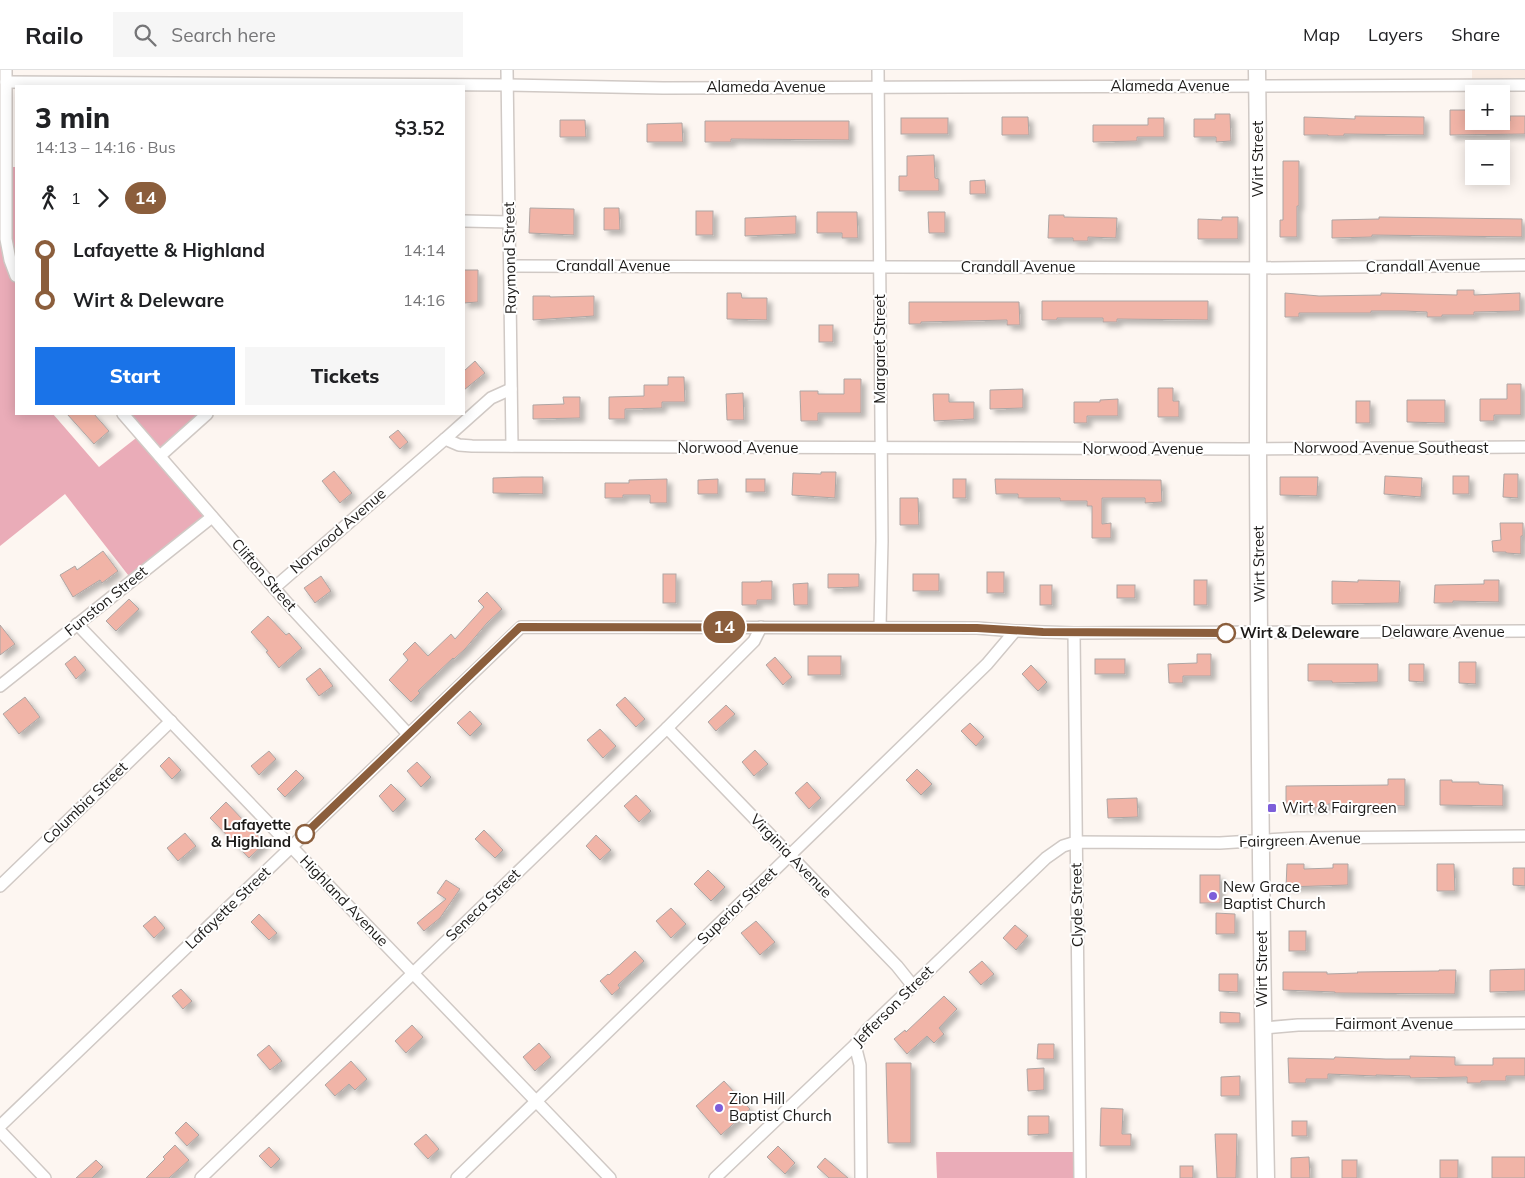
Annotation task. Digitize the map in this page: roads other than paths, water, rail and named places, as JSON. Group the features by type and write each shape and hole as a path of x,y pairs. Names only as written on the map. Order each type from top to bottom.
{"main road":[{"name":"Wirt Street","path":"1258,70 1258,449 1266,1178"}],"street":[{"path":"6,70 3,241 15,273"},
{"name":"Raymond Street","path":"507,70 512,446"},
{"name":"Margaret Street","path":"878,70 882,541 880,627"},
{"name":"Alameda Avenue","path":"6,82 507,85 663,88 1525,85"},
{"path":"465,221 510,222"},
{"name":"Crandall Avenue","path":"510,266 1259,268 1525,265"},
{"path":"445,439 491,398 511,389"},
{"name":"Clifton Street","path":"124,415 274,588 408,734"},
{"path":"160,456 206,415"},
{"name":"Norwood Avenue","path":"274,588 445,439 458,445 472,446 1258,449"},
{"name":"Norwood Avenue Southeast","path":"1258,449 1525,447"},
{"name":"Funston Street","path":"0,686 212,517"},
{"name":"Highland Avenue","path":"77,624 610,1178"},
{"name":"Delaware Avenue","path":"520,627 977,628 1074,633 1525,631"},
{"name":"Lafayette Street","path":"0,1126 520,627"},
{"name":"Seneca Street","path":"200,1178 667,728 754,641 761,627"},
{"name":"Superior Street","path":"457,1178 986,664 1015,631"},
{"name":"Clyde Street","path":"1074,633 1080,1178"},
{"name":"Columbia Street","path":"0,886 171,721"},
{"name":"Virginia Avenue","path":"667,728 897,966 913,986"},
{"name":"Fairgreen Avenue","path":"1076,842 1220,843 1298,838 1525,836"},
{"name":"Jefferson Street","path":"715,1178 855,1045 913,986 1046,858 1063,846 1076,842"},
{"name":"Fairmont Avenue","path":"1263,1028 1298,1025 1525,1023"},
{"path":"855,1045 860,1065 861,1178"},
{"path":"0,1131 45,1178"}],"place":[{"name":"Wirt & Deleware","path":"1226,633"},
{"name":"Wirt & Fairgreen","path":"1272,808"},
{"name":"Lafayette & Highland","path":"305,834"},
{"name":"New Grace Baptist Church","path":"1213,896"},
{"name":"Zion Hill Baptist Church","path":"719,1108"}]}
